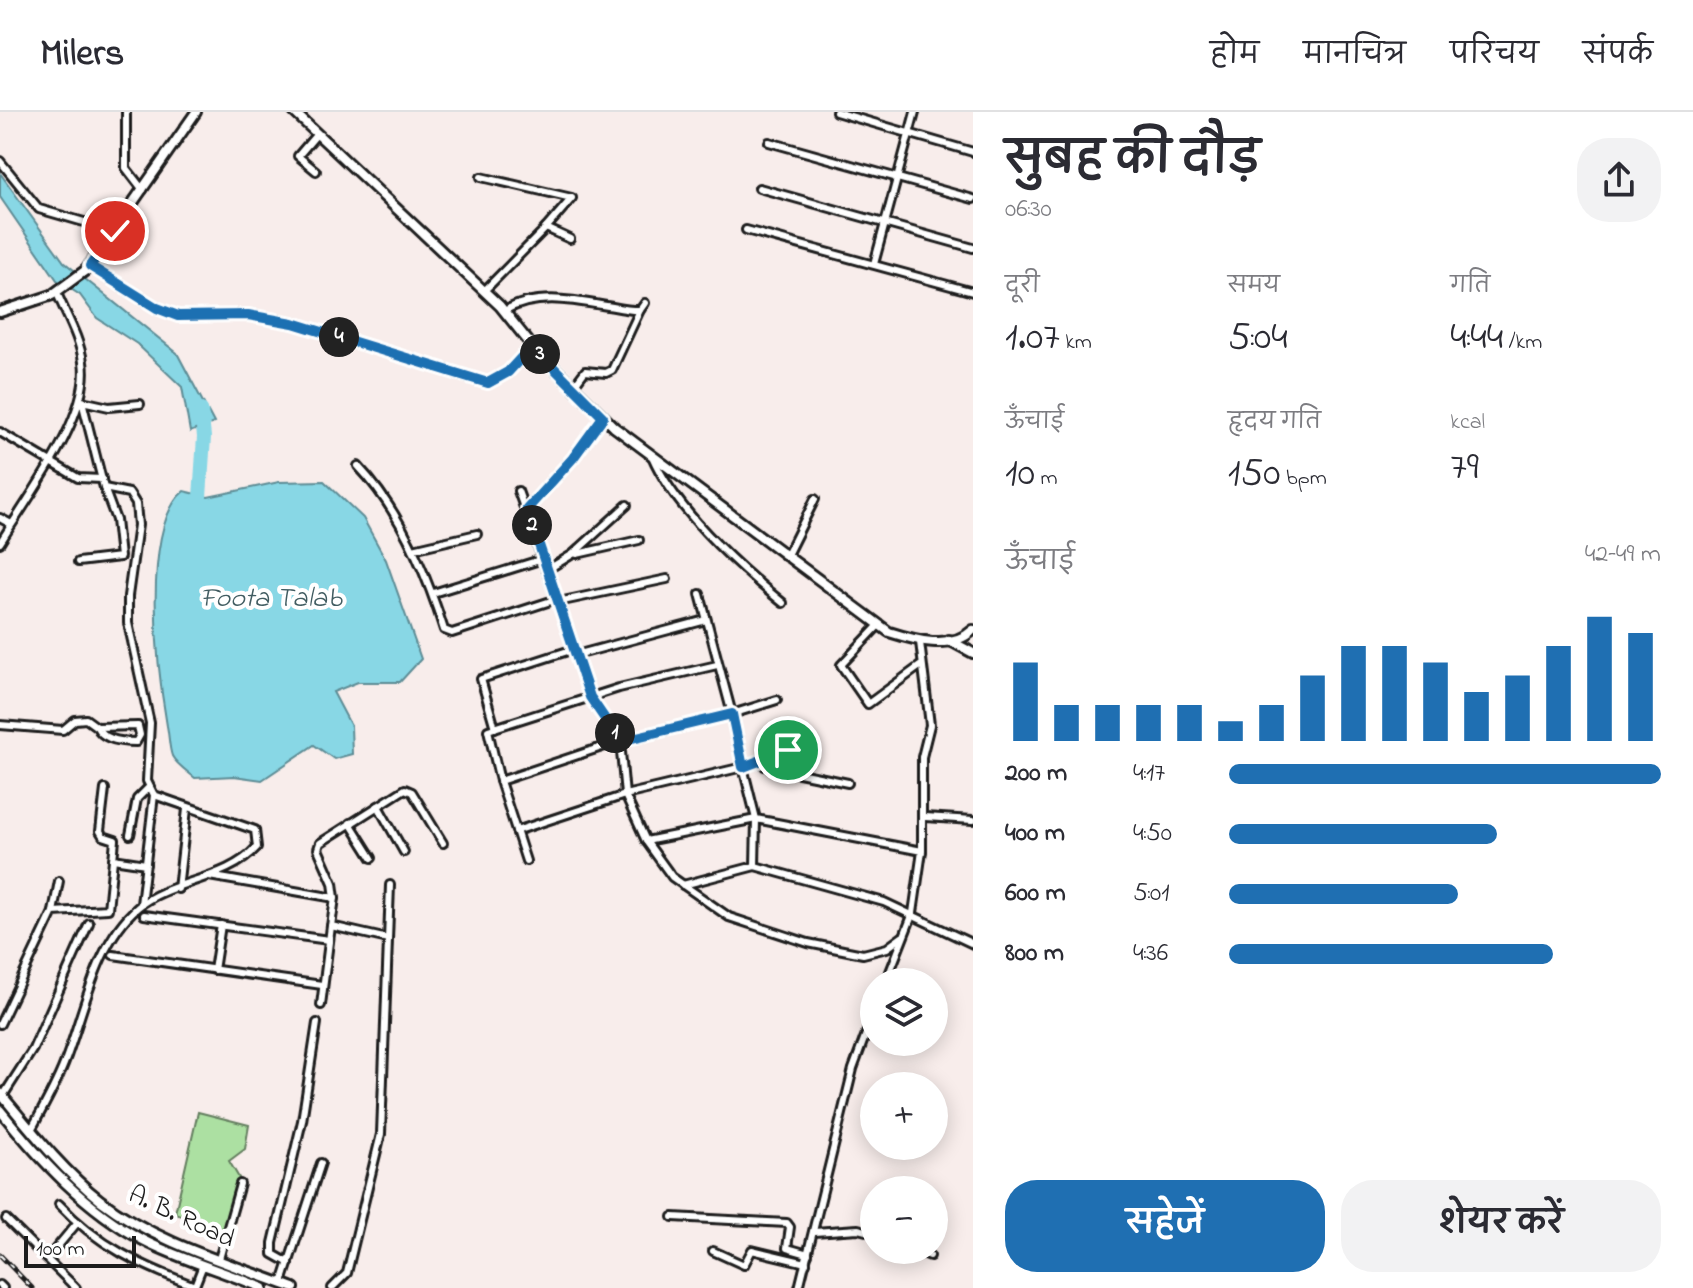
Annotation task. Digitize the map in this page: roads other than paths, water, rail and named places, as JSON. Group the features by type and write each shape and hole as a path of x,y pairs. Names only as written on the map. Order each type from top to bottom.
{"main road":[{"path":"0,312 57,293 88,268 196,112"},
{"path":"294,112 484,291 532,346 603,417 652,456 879,625 920,642 949,640 973,630"},
{"path":"949,640 973,653"},
{"name":"A. B. Road","path":"1,1094 31,1130 98,1198 121,1214 180,1245 294,1288"},
{"name":"A. B. Road","path":"0,1110 4,1122 91,1207 146,1242 263,1288"}],"street":[{"path":"126,112 126,168 143,190"},
{"path":"836,112 973,152"},
{"path":"874,264 915,112"},
{"path":"316,135 298,156 316,171"},
{"path":"769,142 973,199"},
{"path":"0,161 39,209 115,231"},
{"path":"481,177 572,198 484,291"},
{"path":"759,188 973,248"},
{"path":"546,228 570,239"},
{"path":"746,230 973,292"},
{"path":"88,268 157,308 178,316 248,315 293,323 488,383 508,372 532,346"},
{"path":"57,293 81,349 84,364 82,401 104,488 116,520 120,557 78,562"},
{"path":"504,311 519,302 541,298 640,310"},
{"path":"573,387 588,369 606,373 612,370 645,303"},
{"path":"82,401 109,407 140,404"},
{"path":"0,543 82,401"},
{"path":"527,509 573,458 603,417"},
{"path":"0,432 83,480 102,479"},
{"path":"652,456 665,483 740,568 783,603"},
{"path":"358,466 377,485 413,549 433,593 444,630 452,633 557,601 667,579"},
{"path":"104,488 129,493 138,513 137,548 127,609 150,723 148,788 136,803 130,835"},
{"path":"518,491 527,509 590,697 620,741 625,795 646,841 683,885 729,917 808,943 863,954 887,948 905,935"},
{"path":"786,557 815,499"},
{"path":"547,570 573,554 627,505"},
{"path":"0,518 11,524"},
{"path":"413,549 477,534"},
{"path":"573,554 639,540"},
{"path":"433,593 543,559"},
{"path":"700,594 756,819 755,866"},
{"path":"495,728 481,679 706,620"},
{"path":"879,625 841,665 868,704 920,666"},
{"path":"892,968 913,913 925,817 922,757 930,725 920,666 920,642"},
{"path":"526,861 500,781 488,730 590,697 717,665"},
{"path":"500,781 620,741 777,700"},
{"path":"0,725 63,730 80,718 97,727 105,736 136,742 140,735 140,729 134,725 97,727"},
{"path":"516,831 625,795 743,767 788,750"},
{"path":"765,757 765,766 848,783"},
{"path":"31,1130 64,1065 93,976 125,918 141,904 209,876 251,854 257,847 255,830 187,809 154,795 148,788"},
{"path":"53,912 108,909 115,840 100,831 105,789"},
{"path":"321,1005 335,898 333,883 318,849 320,843 409,789 443,843"},
{"path":"141,904 154,795"},
{"path":"378,806 404,852"},
{"path":"178,889 187,809"},
{"path":"925,817 973,820"},
{"path":"646,841 756,819 922,851"},
{"path":"350,823 372,858"},
{"path":"113,859 146,864"},
{"path":"683,885 755,866 913,913 973,944"},
{"path":"209,876 335,898"},
{"path":"0,1024 53,912 59,881"},
{"path":"332,1288 347,1273 377,1160 390,885"},
{"path":"144,915 329,940"},
{"path":"1,1094 33,1049 89,923"},
{"path":"214,970 221,925"},
{"path":"331,926 388,939"},
{"path":"113,955 322,985"},
{"path":"289,1263 273,1254 273,1243 302,1121 317,1023"},
{"path":"799,1288 860,1050"},
{"path":"282,1283 321,1163"},
{"path":"219,1259 240,1184"},
{"path":"59,1204 98,1242 194,1287 203,1265"},
{"path":"673,1217 787,1223 790,1227 786,1252"},
{"path":"6,1219 76,1288"},
{"path":"47,1259 77,1223"},
{"path":"814,1232 860,1231"},
{"path":"713,1251 744,1265 752,1250 808,1254"},
{"path":"786,1252 806,1263"}],"water":[{"path":"0,173 64,262 177,353 214,423 190,432 182,387 137,344 97,318 80,295 57,280 0,197"},
{"name":"Foota Talab","path":"324,481 363,518 386,560 421,659 400,682 358,682 333,692 351,726 352,754 334,759 314,745 262,780 234,776 195,778 172,756 160,673 157,567 170,509 184,491 208,497 279,482"}],"waterway":[{"path":"200,497 204,437 201,410"}],"railway":[{"path":"0,1255 32,1288"}]}
